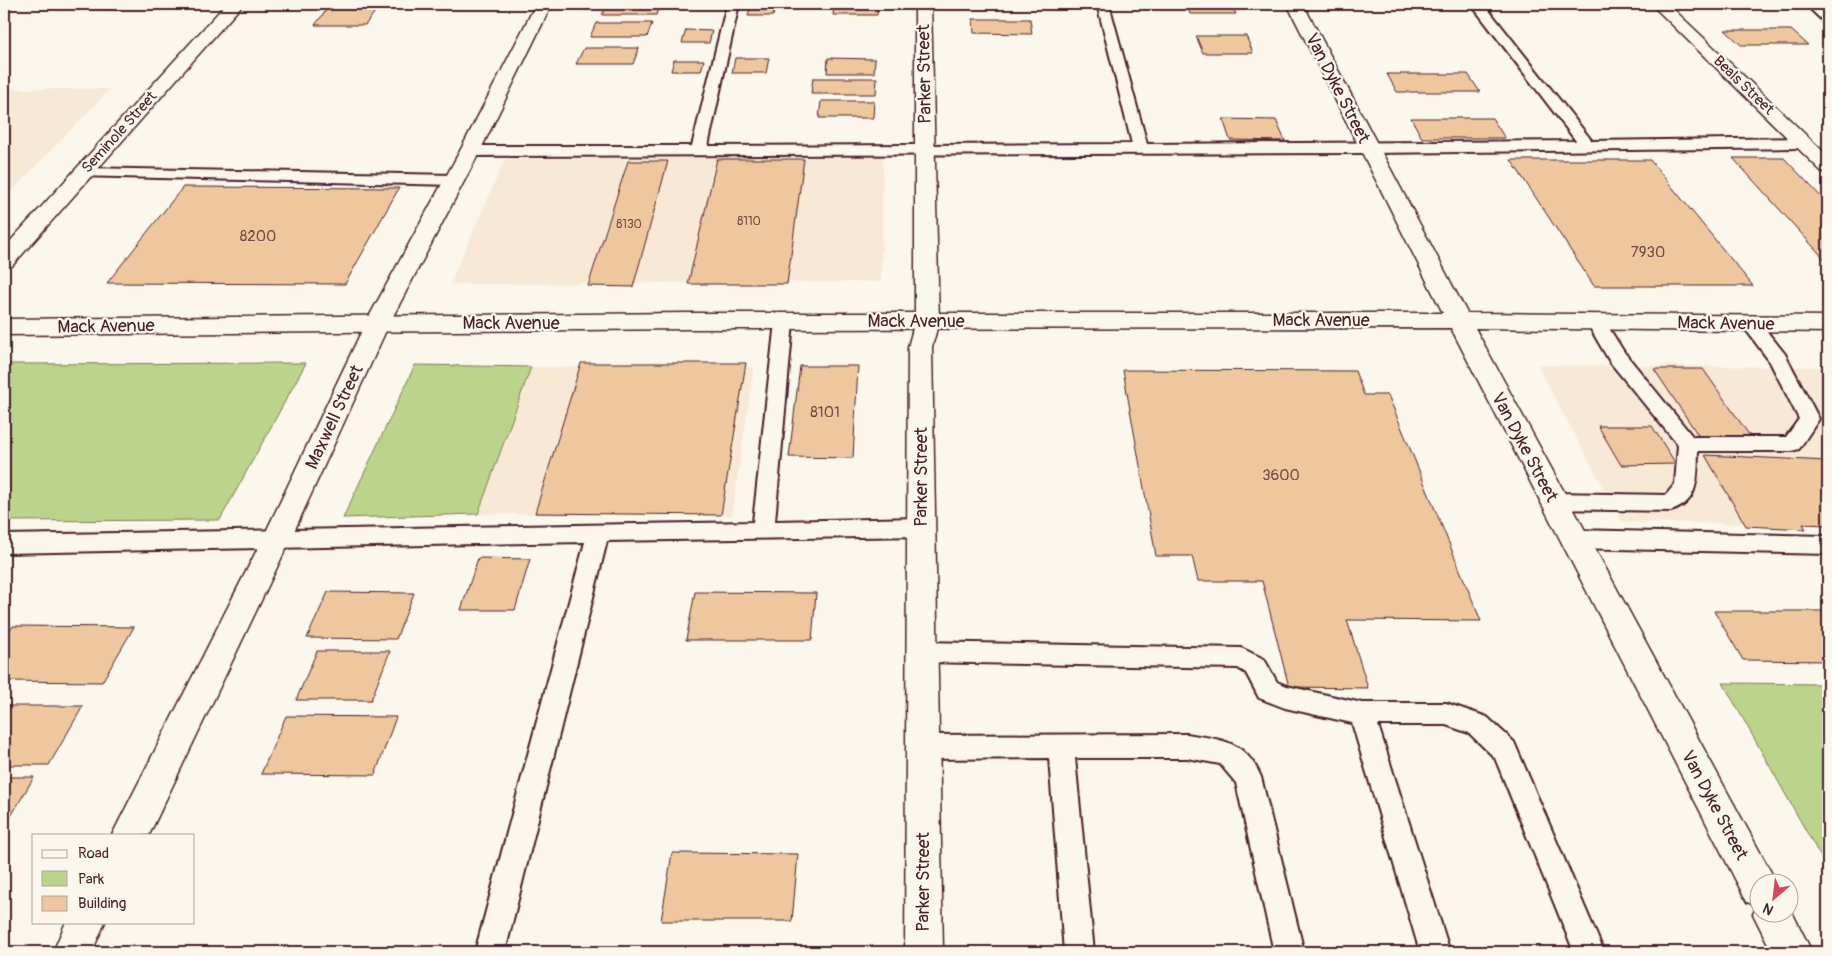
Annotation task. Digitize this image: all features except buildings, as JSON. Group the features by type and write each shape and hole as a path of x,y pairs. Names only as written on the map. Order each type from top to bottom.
{"street":[{"name":"Seminole Street","path":"4,260 235,4"},
{"name":"Maxwell Street","path":"130,834 277,538 377,324 470,151 544,4"},
{"name":"Parker Street","path":"923,4 927,321 920,347 924,952"},
{"name":"Van Dyke Street","path":"1295,4 1458,319 1752,874"},
{"name":"Beals Street","path":"1659,4 1828,167"},
{"name":"Mack Avenue","path":"4,327 1458,319 1828,324"},
{"path":"72,952 85,924"},
{"path":"1778,924 1793,952"}],"lane":[{"path":"699,150 732,4"},
{"path":"1103,4 1141,149"},
{"path":"1477,4 1588,146"},
{"path":"1811,4 1828,18"},
{"path":"470,151 1370,148 1803,143"},
{"path":"82,173 454,180"},
{"path":"1554,501 1671,503 1686,487 1688,444 1617,357 1595,321"},
{"path":"763,530 784,322"},
{"path":"1688,444 1792,444 1809,419 1778,359 1750,323"},
{"path":"4,544 921,527"},
{"path":"490,952 598,533"},
{"path":"1574,539 1828,545"},
{"path":"922,652 1241,658 1255,666 1268,690 1285,697 1362,714 1446,714 1478,725 1505,750 1589,952"},
{"path":"1362,714 1435,952"},
{"path":"922,748 1187,746 1227,753 1248,777 1290,952"},
{"path":"1061,747 1079,952"}],"shaded area":[{"path":"4,89 110,89 4,199"},
{"path":"883,157 881,282 450,284 505,159"},
{"path":"1537,365 1828,367 1828,525 1622,522"},
{"path":"531,367 754,367 732,515 478,514"}],"green space":[{"path":"306,363 220,520 4,521 4,364"},
{"path":"415,365 531,367 478,514 343,518"},
{"path":"1723,683 1828,684 1828,870"}]}
